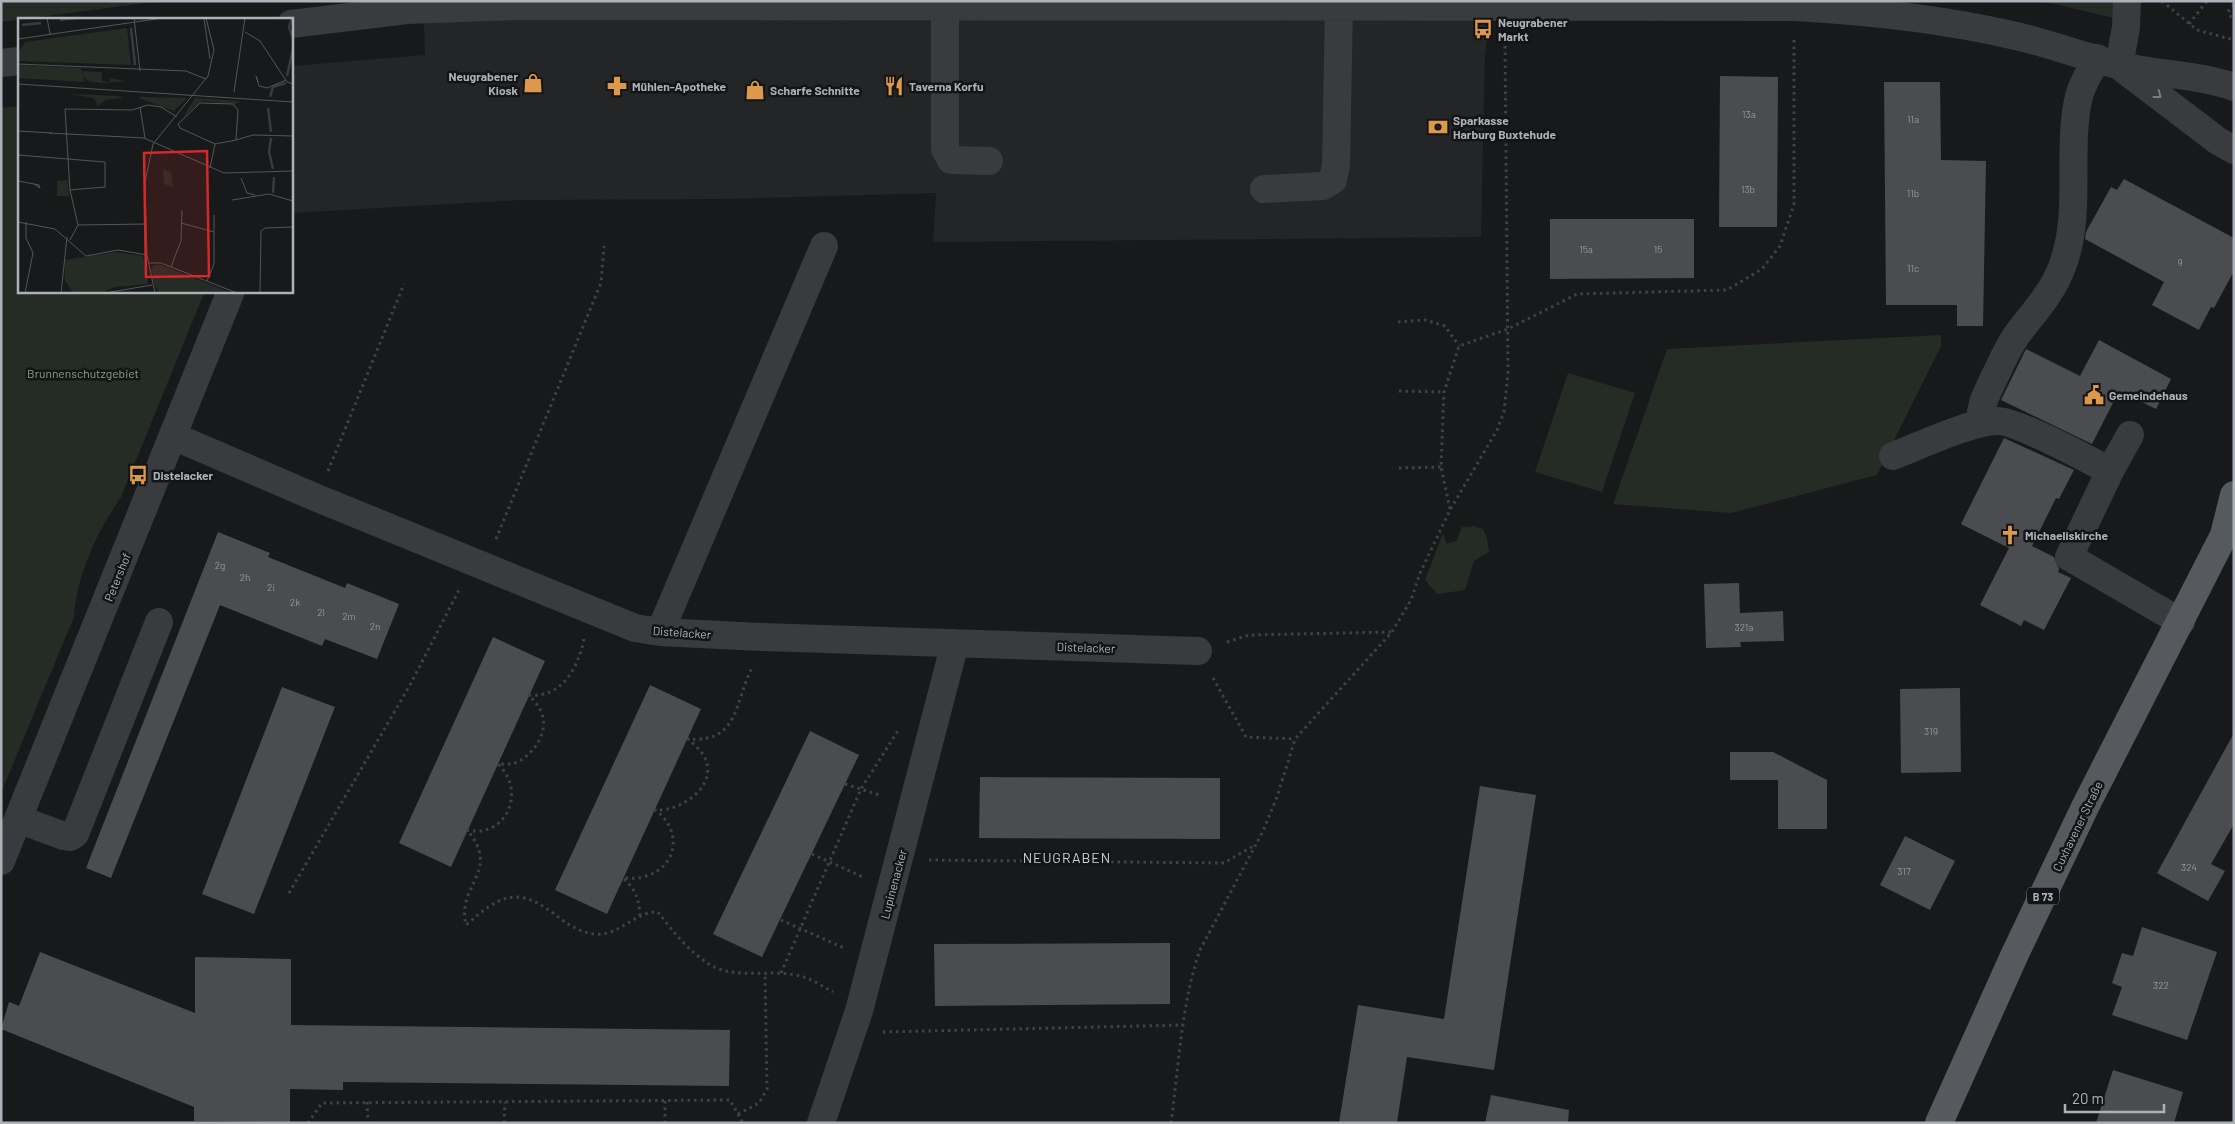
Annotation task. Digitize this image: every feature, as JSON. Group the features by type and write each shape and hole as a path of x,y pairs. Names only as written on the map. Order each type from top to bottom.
{"main road":[{"name":"Cuxhavener Straße","path":"1939,1123 2014,956 2086,805 2229,529 2234,494"}],"street":[{"path":"1981,423 1980,412 1983,400 2015,338 2037,311 2062,268 2067,251 2074,199 2076,116 2080,95 2108,62 2126,27 2127,1"},
{"path":"292,24 407,6 953,4 1339,6 1506,3 1846,6 1945,21 2016,36 2108,62 2217,81 2234,87"},
{"path":"953,4 946,149 951,160 989,162"},
{"path":"1264,188 1323,186 1334,180 1336,165 1339,6"},
{"path":"1,63 18,60"},
{"path":"2108,62 2218,141 2234,150"},
{"path":"660,632 824,246"},
{"name":"Petershof","path":"1,861 231,292"},
{"path":"1893,456 1981,423 1999,421 2008,423 2110,471"},
{"path":"2130,435 2110,471 2069,556 2181,622"},
{"name":"Distelacker","path":"173,436 317,498 635,628 660,632 761,637 1198,651"},
{"path":"18,819 64,836 70,837 75,834 159,622"},
{"name":"Lupinenacker","path":"821,1123 856,1022 914,807 955,643"}],"path":[{"path":"2162,1 2197,30 2234,40"},
{"path":"2190,24 2207,1"},
{"path":"1171,1123 1183,1025 1193,970 1200,950 1256,845 1277,797 1295,739 1392,632 1411,600 1420,573 1450,510 1490,444 1504,412 1508,393 1506,3"},
{"path":"2234,5 2229,10 2229,16 2234,19"},
{"path":"1459,346 1508,329 1577,294 1727,290 1762,269 1780,246 1794,204 1794,7"},
{"path":"289,893 479,564 601,283 604,246"},
{"path":"317,498 404,284"},
{"path":"1398,322 1425,320 1445,326 1459,346"},
{"path":"1450,510 1442,467 1444,392 1459,346"},
{"path":"1399,391 1444,392"},
{"path":"1399,468 1442,467"},
{"path":"591,609 579,660 567,680 551,692 539,696 529,695 542,714 542,730 539,741 534,749 520,762 498,764 510,777 512,785 512,802 508,811 501,820 486,830 467,830 480,849 481,863 465,905 464,916 466,925 496,902 519,896 542,905 576,929 594,934 609,933 624,927 640,916 650,912 658,912 692,952 724,971 765,974 781,973 809,978 842,998 856,1022 1183,1025"},
{"path":"1295,739 1246,737 1198,651 1249,634 1392,632"},
{"path":"640,916 639,898 634,888 623,878 646,876 663,866 669,858 672,850 673,834 665,818 655,810 662,811 680,806 697,794 705,777 706,762 704,755 688,739 707,739 728,727 734,719 761,637"},
{"path":"781,973 861,789 903,724"},
{"path":"846,784 914,807"},
{"path":"900,860 1224,863 1256,845"},
{"path":"812,854 891,890"},
{"path":"780,920 873,960"},
{"path":"738,1114 759,1103 767,1089 765,974"},
{"path":"665,1123 666,1100"},
{"path":"308,1123 322,1103 730,1100 743,1123"},
{"path":"368,1102 368,1123"},
{"path":"504,1123 505,1102"}],"shaded area":[{"path":"423,1 1493,1 1485,54 1481,237 933,242 936,193 724,199 521,200 292,213 293,66 425,55"}],"green space":[{"path":"1,1 160,1 31,18 18,18 18,20 1,22"},
{"path":"2042,1 2114,1 2114,18"},
{"name":"Brunnenschutzgebiet","path":"18,106 18,292 205,292 121,497 96,539 79,585 74,617 1,793 1,108"},
{"path":"1941,335 1941,346 1877,475 1731,513 1613,504 1667,349"},
{"path":"1568,373 1635,393 1602,492 1535,472"},
{"path":"1473,526 1483,529 1487,538 1489,552 1474,561 1465,590 1437,594 1425,580 1443,533 1447,544 1456,541 1462,527"}],"building":[{"path":"1720,76 1778,77 1777,227 1719,227"},
{"path":"1884,82 1940,82 1941,160 1986,161 1983,326 1957,326 1957,305 1886,305"},
{"path":"2124,179 2234,238 2234,271 2214,308 2211,307 2199,330 2152,305 2164,282 2085,239 2086,232 2111,187 2117,190"},
{"path":"1550,219 1694,219 1694,278 1550,279"},
{"name":"Gemeindehaus","path":"2099,340 2171,379 2156,409 2119,391 2092,444 2001,400 2026,349 2080,376"},
{"name":"Michaeliskirche","path":"2004,438 2074,470 2059,499 2056,498 2032,546 2054,557 2059,569 2058,572 2071,578 2044,630 2024,620 2021,626 1980,605 2009,548 1961,524"},
{"path":"218,532 270,553 268,557 345,588 347,583 399,604 377,659 325,639 322,646 220,605 111,878 86,868"},
{"path":"1739,583 1740,613 1783,611 1784,641 1740,642 1741,647 1706,648 1704,584"},
{"path":"493,637 545,661 451,867 399,843"},
{"path":"650,685 701,709 607,914 555,890"},
{"path":"282,687 335,707 254,914 202,894"},
{"path":"1960,688 1961,772 1901,773 1900,689"},
{"path":"810,731 859,755 762,957 713,934"},
{"path":"2234,733 2234,824 2211,864 2225,871 2208,901 2157,873"},
{"path":"1730,752 1773,752 1827,780 1827,829 1778,829 1778,780 1730,780"},
{"path":"980,777 1220,778 1220,839 979,838"},
{"path":"1480,786 1536,795 1494,1070 1407,1057 1397,1123 1339,1123 1358,1005 1444,1019"},
{"path":"1905,836 1955,861 1930,910 1880,885"},
{"path":"2142,927 2217,952 2187,1040 2112,1015 2122,987 2112,983 2122,953 2133,956"},
{"path":"1170,943 1170,1004 935,1006 934,944"},
{"path":"40,952 195,1013 195,957 291,959 291,1025 730,1030 729,1086 343,1082 343,1090 290,1089 290,1122 194,1121 194,1107 1,1029 9,1002 19,1006"},
{"path":"2113,1070 2183,1092 2174,1123 2096,1123"},
{"path":"1491,1095 1569,1110 1568,1123 1485,1123"}],"place":[{"name":"Neugrabener Markt","path":"1483,29"},
{"name":"Neugrabener Kiosk","path":"533,83"},
{"name":"Mühlen-Apotheke","path":"617,86"},
{"name":"Taverna Korfu","path":"894,86"},
{"name":"Scharfe Schnitte","path":"755,90"},
{"name":"Sparkasse Harburg Buxtehude","path":"1438,127"},
{"name":"Gemeindehaus","path":"2094,395"},
{"name":"Distelacker","path":"138,475"},
{"name":"Michaeliskirche","path":"2010,535"}],"district":[{"name":"NEUGRABEN","path":"1067,857"}]}
